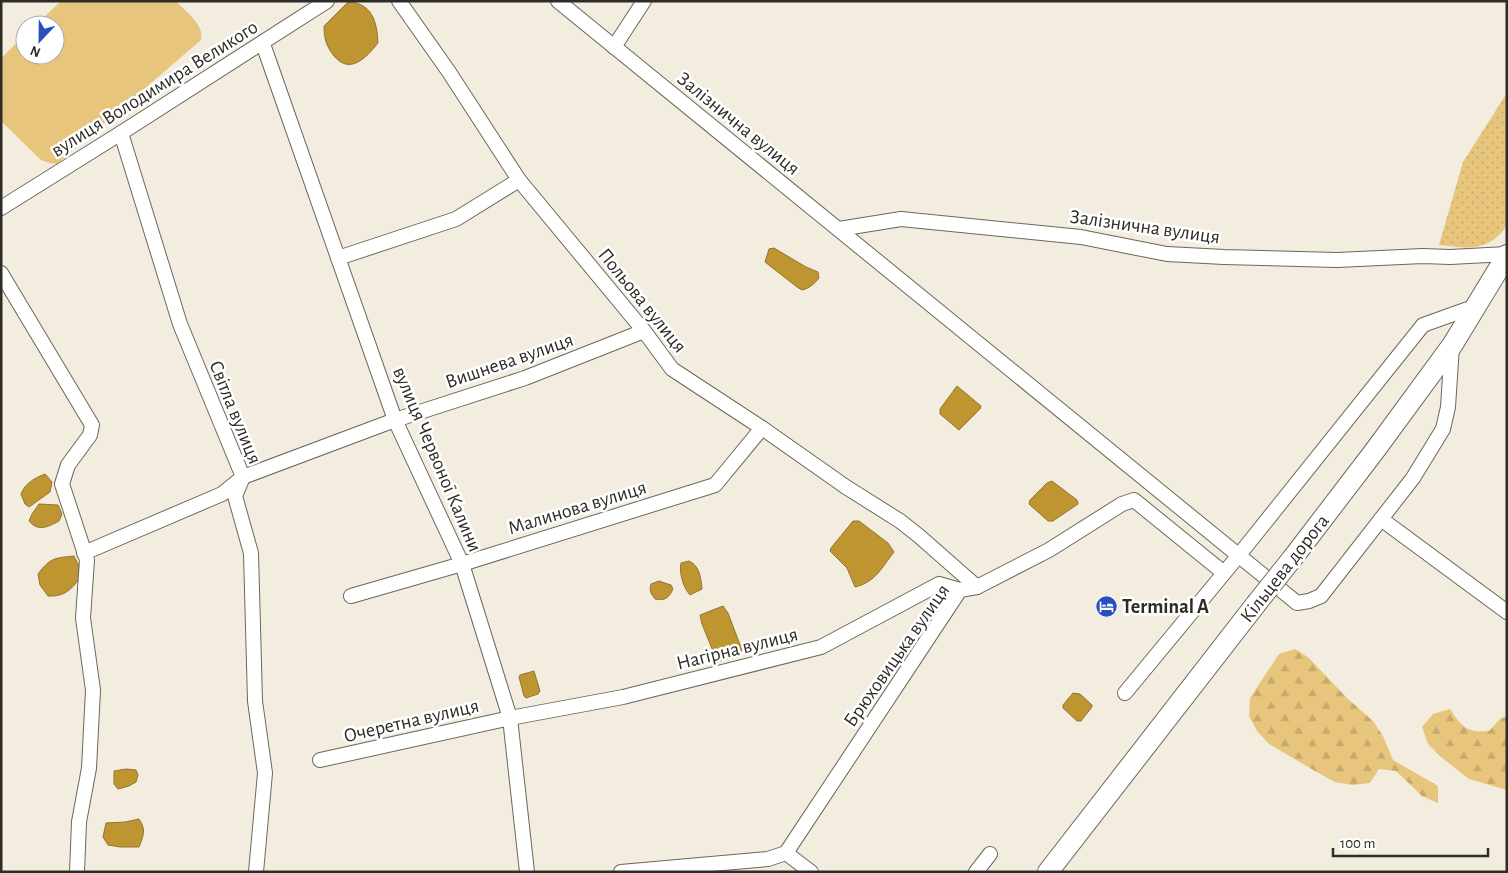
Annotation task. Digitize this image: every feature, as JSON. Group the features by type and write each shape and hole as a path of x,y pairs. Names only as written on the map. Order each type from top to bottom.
{"highway":[{"name":"Кільцева дорога","path":"1048,872 1376,449 1452,344 1507,254"}],"street":[{"name":"вулиця Володимира Великого","path":"1,208 263,44 327,1"},
{"name":"Польова вулиця","path":"398,1 449,72 519,180 644,332 672,369 909,528 977,587"},
{"name":"Залізнична вулиця","path":"558,1 1297,603 1321,596 1413,478 1443,429 1448,407 1452,344"},
{"path":"614,47 644,1"},
{"name":"вулиця Червоної Калини","path":"263,44 395,420 462,564 510,718 527,872"},
{"name":"Світла вулиця","path":"121,134 180,324 243,477 235,496 251,552 255,701 265,773 256,872"},
{"path":"338,258 456,219 519,180"},
{"name":"Залізнична вулиця","path":"839,229 901,219 1081,238 1168,254 1224,257 1337,260 1507,254"},
{"path":"1,272 92,425 90,435 68,465 62,484 86,560 83,618 93,690 89,768 79,822 77,872"},
{"path":"1125,693 1239,555 1423,325 1476,306"},
{"name":"Вишнева вулиця","path":"84,553 222,494 243,477 395,420 525,378 644,332"},
{"name":"Малинова вулиця","path":"351,596 462,564 715,485 762,428"},
{"name":"Брюховицька вулиця","path":"786,853 960,590 977,587 1049,550 1122,504 1134,500 1224,573"},
{"path":"1381,519 1507,612"},
{"name":"Нагірна вулиця","path":"510,718 623,697 821,647 939,584 960,590"},
{"name":"Очеретна вулиця","path":"320,760 510,718"},
{"path":"622,872 768,859 786,853 811,872"},
{"path":"976,872 990,854"}],"green space":[{"path":"61,1 176,1 194,19 200,29 201,40 57,164 49,163 41,160 1,121 1,58 15,45 15,65 65,65 65,15 46,15"},
{"path":"1507,93 1507,225 1493,240 1477,247 1439,245 1463,162"},
{"path":"1295,649 1309,658 1347,698 1373,721 1383,736 1393,760 1438,786 1438,803 1422,796 1396,771 1379,769 1370,783 1352,785 1335,782 1269,744 1257,731 1249,716 1250,698 1279,654"},
{"path":"1450,709 1466,728 1475,731 1489,731 1501,718 1507,717 1507,790 1469,779 1428,744 1422,727 1433,714"}],"shaded area":[{"path":"348,2 363,6 372,15 378,43 363,59 352,64 340,62 334,56 327,45 324,30 324,26"},
{"path":"774,248 818,272 819,278 812,286 805,289 802,290 797,287 765,262 769,249"},
{"path":"957,386 981,406 959,430 940,414 940,409"},
{"path":"45,474 52,482 50,492 29,507 25,504 21,494 31,481"},
{"path":"1052,481 1077,500 1078,504 1053,521 1048,521 1029,504 1030,500 1047,483"},
{"path":"39,504 58,505 62,514 59,521 43,527 32,524 29,521"},
{"path":"853,521 859,521 888,543 894,552 873,578 855,587 847,568 830,551"},
{"path":"74,556 79,566 80,578 67,592 48,596 40,585 38,574 53,560"},
{"path":"689,561 698,569 702,589 690,595 681,575 681,563"},
{"path":"659,581 671,585 673,589 668,597 661,600 655,599 650,589 651,584"},
{"path":"723,606 728,613 742,650 740,656 717,661 700,615"},
{"path":"534,671 540,691 538,694 526,698 519,677"},
{"path":"1073,693 1080,694 1092,705 1081,721 1077,721 1063,708 1063,705"},
{"path":"136,770 138,775 136,782 118,789 114,784 114,771"},
{"path":"139,819 144,832 139,847 108,845 103,837 106,823"}],"place":[{"name":"Terminal A","path":"1106,606"}]}
